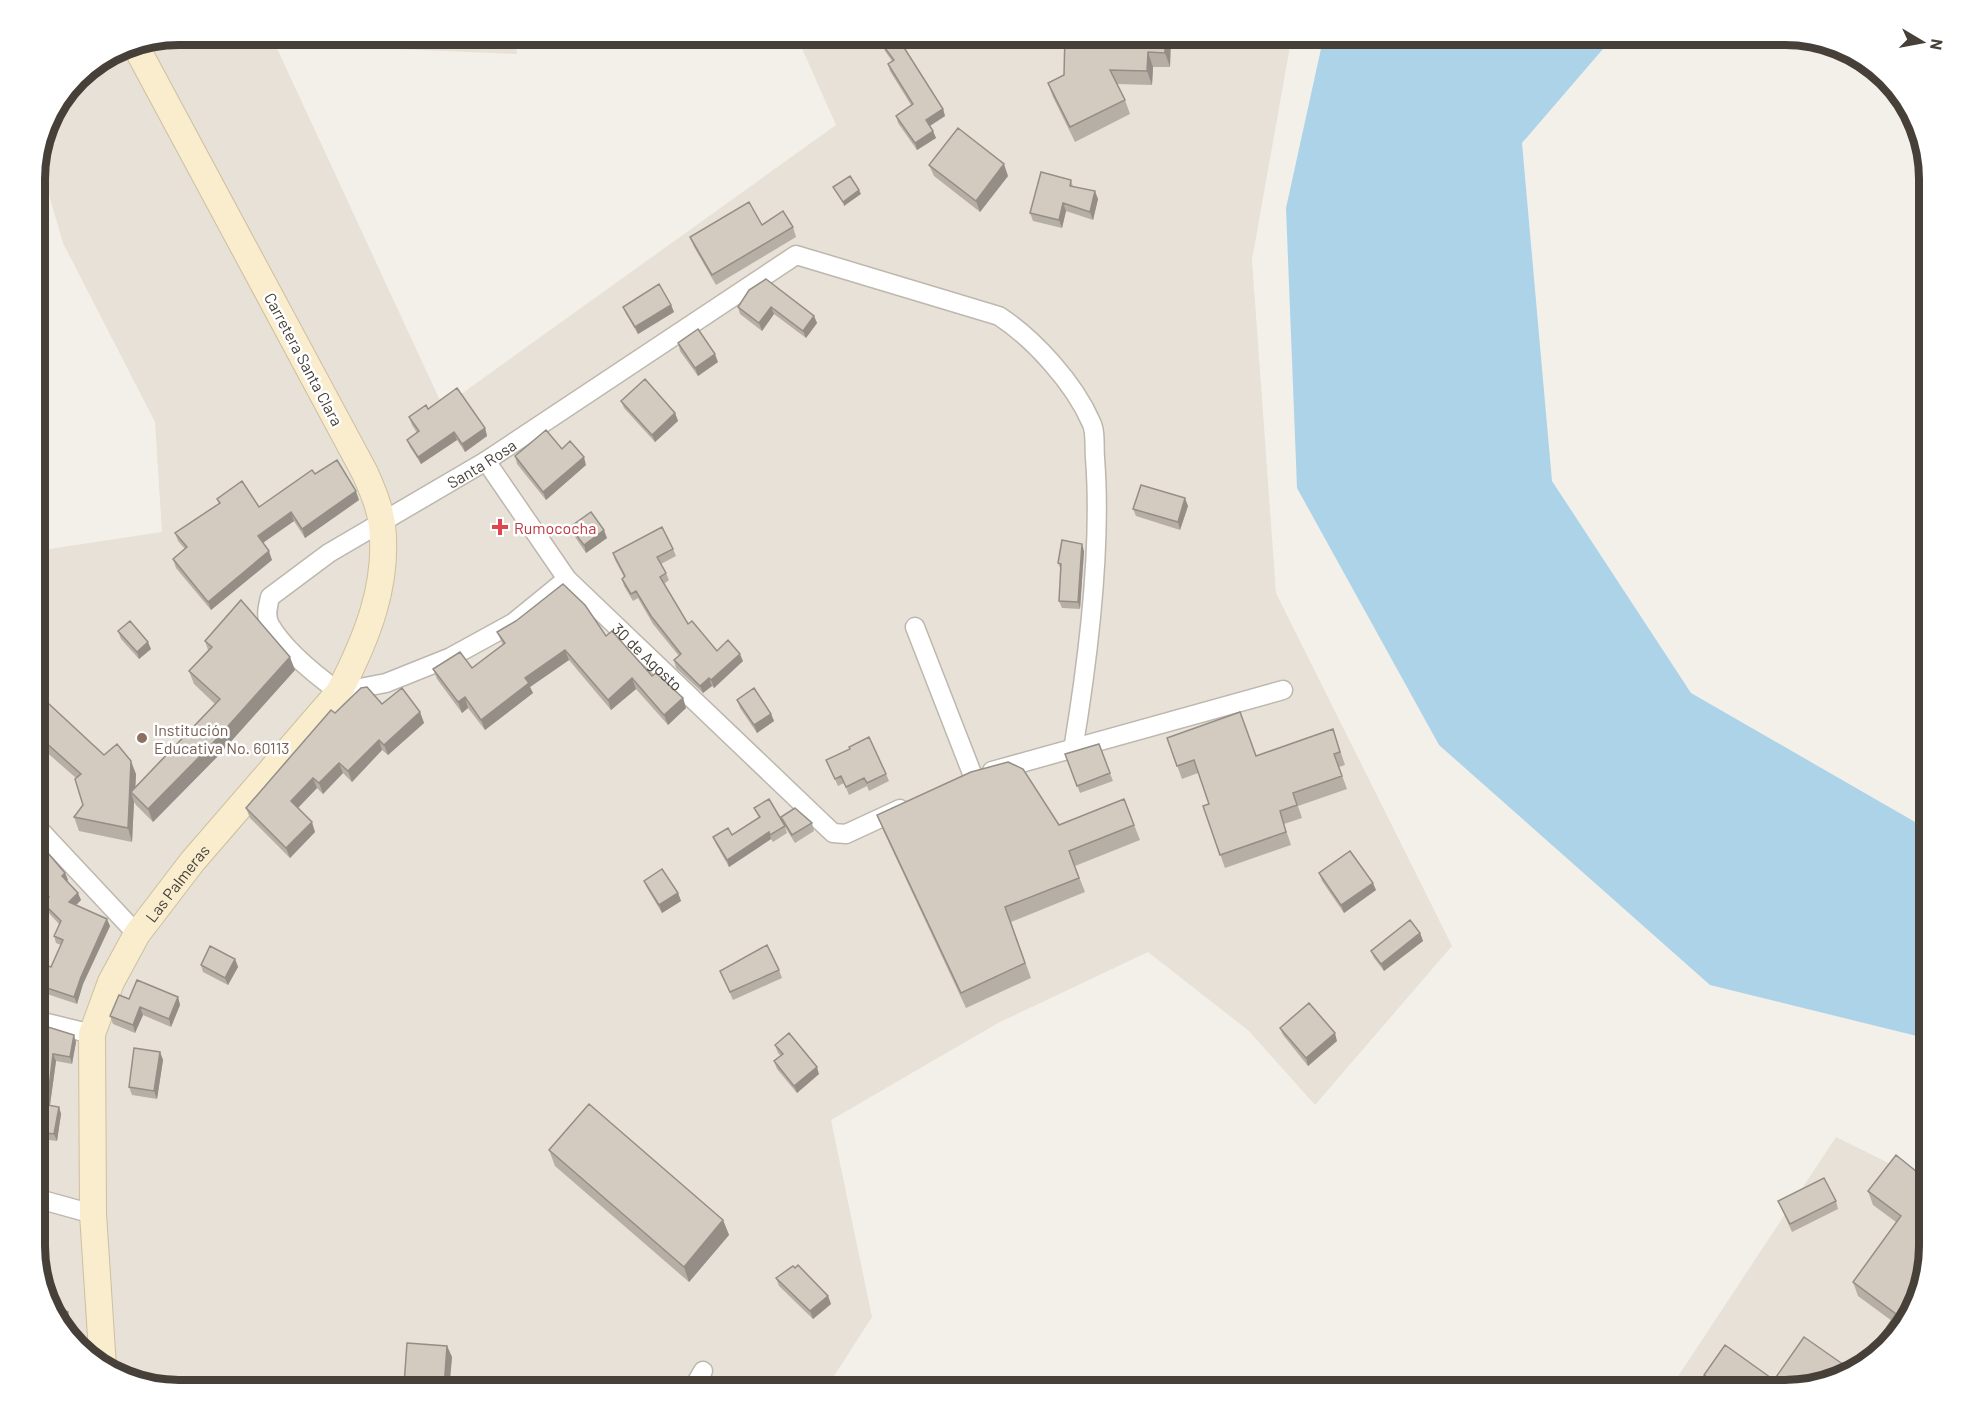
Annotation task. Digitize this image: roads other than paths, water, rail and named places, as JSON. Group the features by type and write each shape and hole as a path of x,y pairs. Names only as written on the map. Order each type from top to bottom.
{"street":[{"name":"Carretera Santa Clara","path":"139,52 355,453 374,495 382,524 382,563 377,603 355,661 339,692"},
{"name":"Santa Rosa","path":"339,692 313,674 269,624 267,610 270,597 329,553 486,461 796,255 999,316 1019,329 1061,375 1092,423 1097,482 1095,563 1074,750"},
{"name":"30 de Agosto","path":"486,461 567,579 833,833 846,834 920,800"},
{"path":"339,692 386,683 452,657 513,623 567,579"},
{"path":"915,627 973,776"},
{"path":"952,786 973,776 1074,750 1283,690"},
{"name":"Las Palmeras","path":"102,1355 93,1214 92,1034 111,982 137,934 192,862 339,692"},
{"path":"45,836 137,934"},
{"path":"45,1022 92,1034"},
{"path":"45,1201 93,1214"},
{"path":"698,1380 703,1371"}],"water":[{"path":"1322,45 1606,45 1522,143 1552,481 1691,693 1919,824 1919,1037 1710,985 1439,745 1297,488 1286,208"}],"place":[{"name":"Rumococha","path":"500,527"},
{"name":"Institución Educativa No. 60113","path":"142,738"}]}
